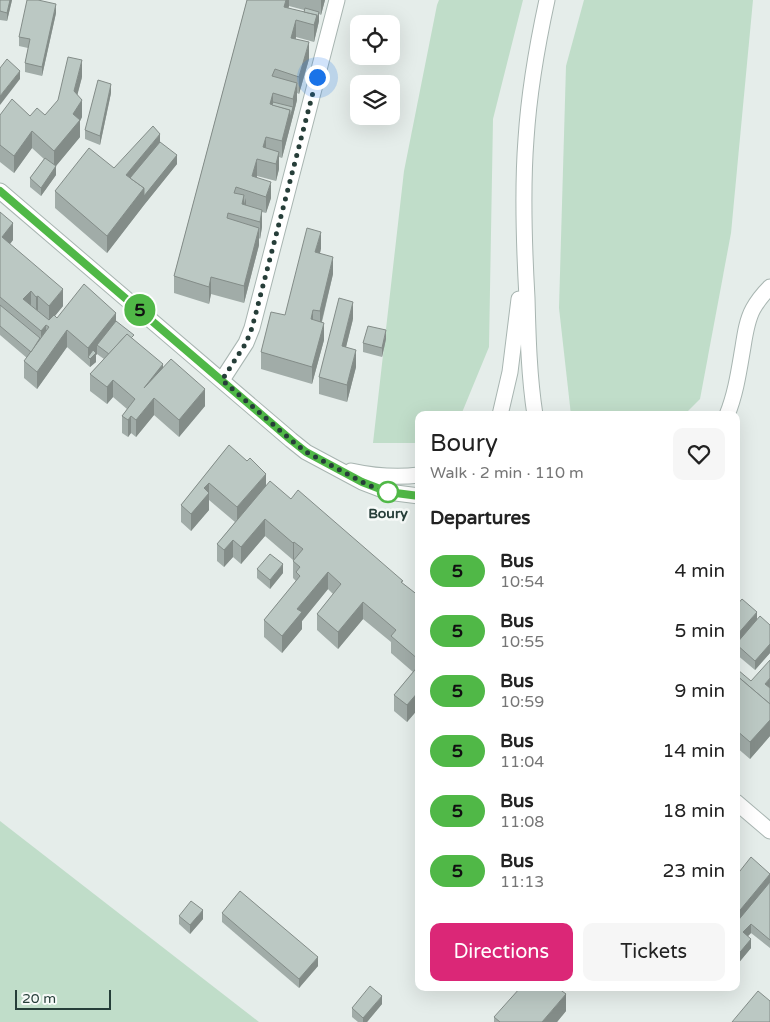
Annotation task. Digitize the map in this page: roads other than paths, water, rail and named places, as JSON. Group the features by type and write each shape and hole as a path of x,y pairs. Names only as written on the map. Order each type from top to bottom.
{"street":[{"path":"222,380 246,343 252,328 337,0"},
{"path":"534,411 531,384 524,240 524,177 526,139 536,58 547,0"},
{"path":"0,190 306,452 377,489 415,495"},
{"path":"501,411 514,344 524,240"},
{"path":"729,411 736,386 746,328 761,296 770,287"},
{"path":"333,467 386,476 415,475"},
{"path":"740,805 770,831"}],"place":[{"name":"Boury","path":"388,492"}]}
